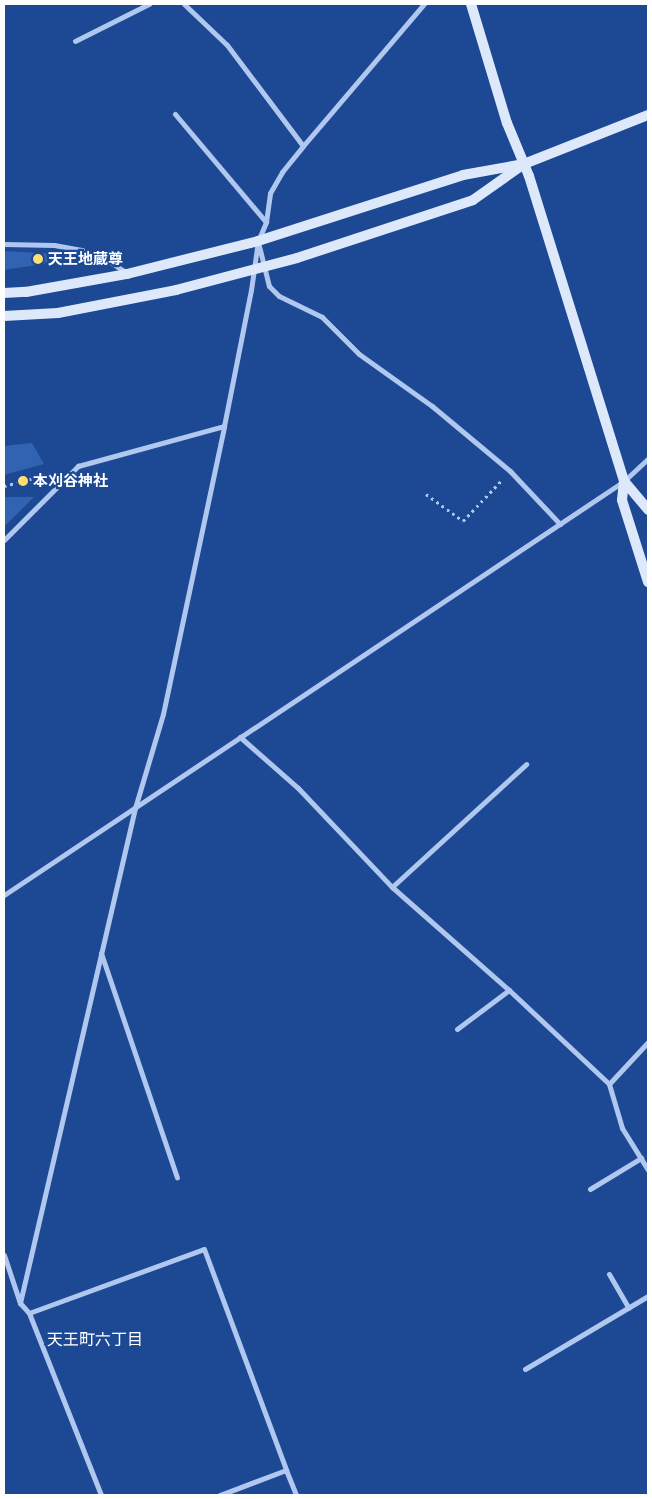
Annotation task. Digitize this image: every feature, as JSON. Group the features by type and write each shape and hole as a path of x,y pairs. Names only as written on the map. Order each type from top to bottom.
{"street":[{"path":"75,41 149,4"},
{"path":"184,4 227,44 303,146"},
{"path":"20,1303 135,808 162,714 259,268 258,240 266,222 270,193 282,172 303,146 424,4"},
{"path":"471,4 508,123 524,164 624,481 648,510"},
{"path":"175,114 266,222"},
{"path":"4,293 26,292 127,274 258,240 463,176 524,164 648,116"},
{"path":"4,316 58,313 176,290 259,268 473,200 524,164"},
{"path":"258,240 259,268 269,286 278,296 322,317 359,354 432,406 510,471 560,524"},
{"path":"4,244 54,245 82,250 110,262 127,274"},
{"path":"4,540 78,466 224,426"},
{"path":"4,895 624,481 648,459"},
{"path":"624,481 622,500 648,582"},
{"path":"240,737 298,788 392,887 509,990 609,1084 622,1128 648,1170"},
{"path":"392,887 526,764"},
{"path":"101,953 177,1178"},
{"path":"457,1029 509,990"},
{"path":"609,1084 648,1042"},
{"path":"590,1189 641,1158"},
{"path":"29,1314 204,1249 296,1495"},
{"path":"4,1255 20,1303 29,1314 101,1495"},
{"path":"608,1274 629,1308"},
{"path":"525,1369 648,1296"},
{"path":"220,1495 286,1470"}],"path":[{"path":"426,494 464,521 510,471"},
{"path":"4,486 50,474"}],"shaded area":[{"path":"4,251 56,254 57,262 4,270"},
{"path":"32,443 44,464 4,475 4,446"},
{"path":"4,497 34,497 4,527"}],"place":[{"name":"天王地蔵尊","path":"38,259"},
{"name":"本刈谷神社","path":"23,481"}],"district":[{"name":"天王町六丁目","path":"95,1340"}]}
